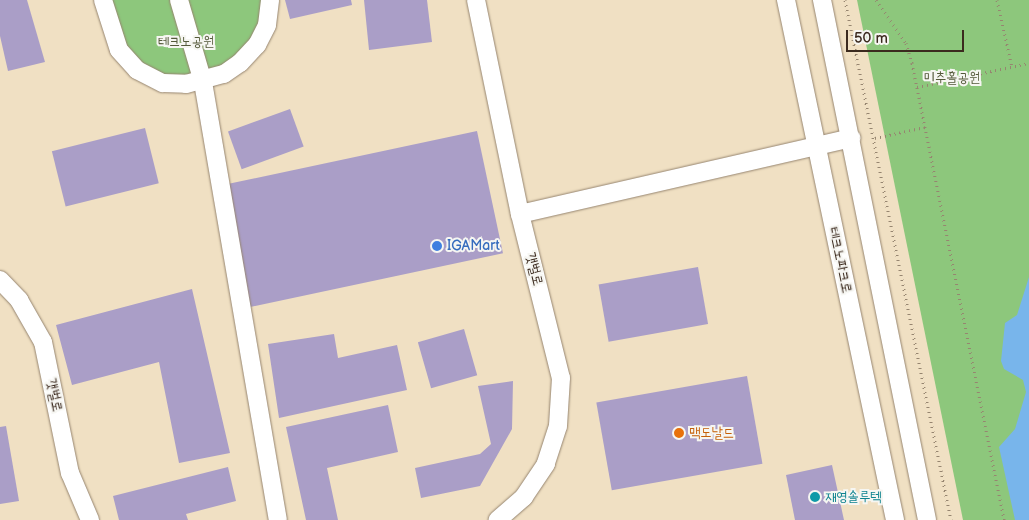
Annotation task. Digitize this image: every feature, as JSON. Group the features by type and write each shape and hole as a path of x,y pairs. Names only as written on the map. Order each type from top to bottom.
{"street":[{"path":"103,0 119,50 137,70 163,83 203,82 224,74 257,45 267,25 270,0"},
{"path":"179,0 203,82 278,520"},
{"name":"갯벌로","path":"476,0 520,214 561,378 559,412 553,445 536,482 498,520"},
{"name":"테크노파크로","path":"786,0 894,520"},
{"path":"822,0 927,520"},
{"path":"520,214 816,144 851,138"},
{"name":"갯벌로","path":"0,280 19,300 43,342 70,473 90,520"}],"path":[{"path":"845,0 951,520"},
{"path":"876,0 906,43 917,87 1004,520"},
{"path":"998,0 1012,67"},
{"path":"917,87 1029,64"},
{"path":"874,138 925,127"}],"green space":[{"name":"테크노공원","path":"103,0 270,0 257,45 203,82 137,70"},
{"name":"미추홀공원","path":"857,0 1029,0 1029,520 963,520"}],"water":[{"path":"1029,277 1029,520 1015,520 999,447 1015,429 1026,392 1023,380 1004,369 1001,361 1005,323 1017,315"}],"building":[{"path":"0,0 27,0 45,62 8,71 0,36"},
{"path":"285,0 351,0 352,5 290,19"},
{"path":"364,0 427,0 432,42 369,50"},
{"path":"290,109 304,147 242,169 228,132"},
{"path":"145,128 159,183 66,207 52,151"},
{"path":"477,131 503,253 248,308 222,185"},
{"path":"698,267 708,324 609,342 599,285"},
{"path":"192,289 230,453 179,463 159,362 72,385 56,325"},
{"path":"464,329 477,375 431,388 418,342"},
{"path":"334,334 338,358 397,345 407,390 279,418 268,344"},
{"name":"맥도날드","path":"747,376 762,464 612,490 596,403"},
{"path":"513,381 512,429 480,486 421,498 415,468 480,454 491,444 478,386"},
{"path":"388,405 398,452 327,468 338,520 306,520 286,427"},
{"path":"6,426 19,501 0,504 0,427"},
{"name":"재영솔루텍","path":"832,465 844,520 795,520 786,475"},
{"path":"228,467 236,501 186,514 188,520 119,520 113,496"}],"place":[{"name":"IGAMart","path":"437,246"},
{"name":"맥도날드","path":"679,433"},
{"name":"재영솔루텍","path":"815,497"}]}
